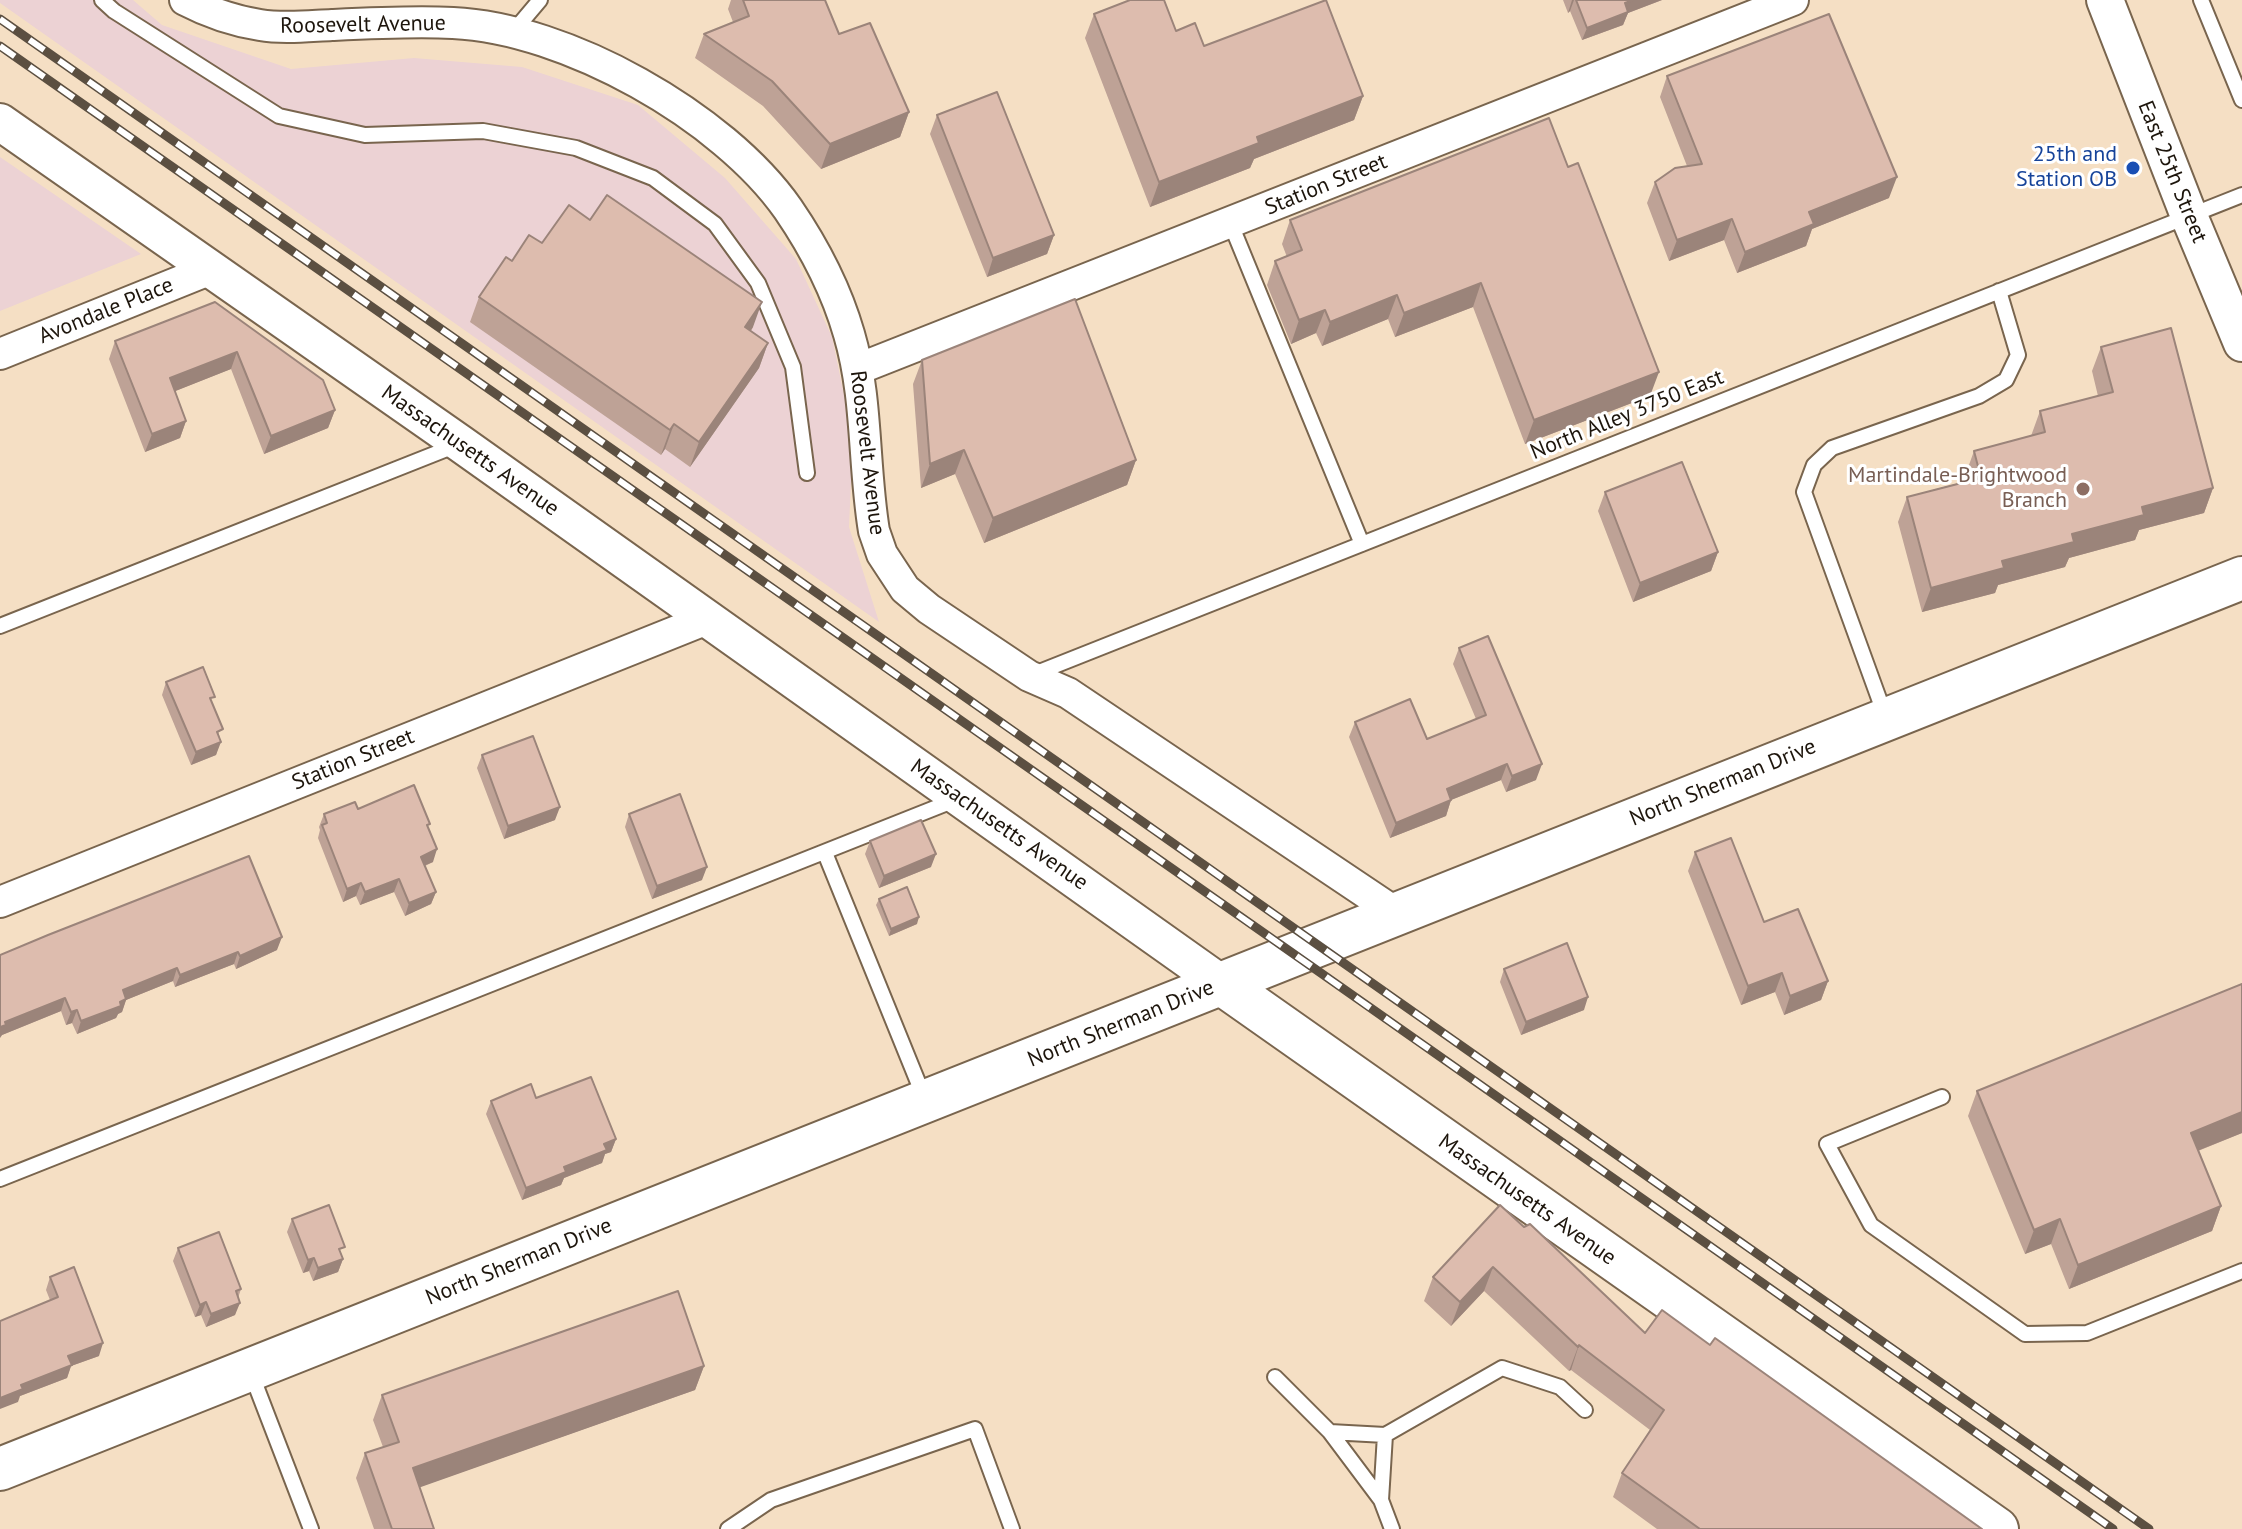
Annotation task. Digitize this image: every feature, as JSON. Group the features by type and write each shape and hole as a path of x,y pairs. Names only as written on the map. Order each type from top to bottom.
{"main road":[{"name":"North Sherman Drive","path":"0,1469 2242,578"},
{"name":"Massachusetts Avenue","path":"1222,984 1997,1529"}],"street":[{"name":"Roosevelt Avenue","path":"185,0 262,26 427,22 461,23 513,32 591,59 678,107 722,141 759,176 786,207 823,269 837,300 858,369 871,511 882,554 893,573 917,599 1029,676 1068,693 1396,913"},
{"name":"Station Street","path":"858,369 1793,0"},
{"name":"East 25th Street","path":"2105,0 2189,216 2238,325"},
{"name":"Massachusetts Avenue","path":"0,122 461,444 1222,984"},
{"name":"Avondale Place","path":"0,354 211,269"},
{"name":"Station Street","path":"0,902 707,619"}],"lane":[{"path":"102,0 138,27 279,116 365,135 483,131 576,148 653,178 715,224 758,283 793,367 807,473"},
{"path":"513,32 540,0"},
{"path":"2201,0 2242,100"},
{"name":"North Alley 3750 East","path":"1029,676 2242,195"},
{"path":"1230,222 1362,544"},
{"path":"1886,719 1804,492 1814,465 1832,448 1979,396 2006,380 2018,355 1999,291"},
{"path":"0,626 461,444"},
{"path":"0,1179 960,798"},
{"path":"825,853 926,1101"},
{"path":"1942,1097 1827,1144 1871,1225 2025,1334 2087,1333 2242,1271"},
{"path":"1330,1432 1385,1435 1502,1368 1560,1387 1585,1410"},
{"path":"249,1369 311,1529"},
{"path":"1275,1377 1330,1432 1381,1500 1392,1529"},
{"path":"728,1529 771,1500 975,1429 1012,1529"},
{"path":"1381,1500 1385,1435"}],"shaded area":[{"path":"0,0 133,0 162,25 291,69 414,58 522,67 638,105 725,178 796,259 832,337 853,438 849,527 879,622 0,3"},
{"path":"0,157 141,254 0,311"}],"building":[{"path":"743,0 825,0 839,34 870,23 909,112 830,144 772,81 704,34 749,16"},
{"path":"1130,0 1164,0 1176,31 1195,23 1204,46 1326,0 1363,96 1257,137 1259,143 1159,182 1094,14"},
{"path":"1576,0 1633,0 1625,3 1628,12 1587,28"},
{"path":"1829,14 1897,177 1809,212 1814,224 1745,252 1732,219 1677,240 1655,182 1675,168 1702,164 1667,76"},
{"path":"997,92 1054,235 993,258 937,115"},
{"path":"1549,118 1568,167 1578,163 1659,372 1534,420 1481,283 1404,313 1397,295 1330,322 1325,310 1299,320 1275,261 1302,250 1290,220"},
{"path":"607,195 762,302 745,327 768,343 699,442 674,424 670,430 479,297 506,257 512,261 529,235 542,243 569,205 590,220"},
{"path":"1075,299 1136,460 993,518 964,450 930,464 922,360"},
{"path":"215,302 323,380 335,410 271,436 237,352 170,378 186,421 152,434 115,341"},
{"name":"Martindale-Brightwood Branch","path":"2171,328 2213,488 2142,507 2144,515 2072,534 2074,542 2002,561 2004,568 1931,588 1907,497 1981,478 1974,451 2045,432 2040,411 2113,392 2101,347"},
{"path":"1682,462 1718,552 1640,583 1605,492"},
{"path":"1488,636 1542,764 1512,776 1507,764 1447,789 1451,800 1396,823 1355,722 1410,699 1427,739 1486,715 1459,648"},
{"path":"203,667 215,697 210,698 223,729 217,732 221,742 196,752 166,682"},
{"path":"533,736 560,807 508,826 482,755"},
{"path":"414,785 437,849 421,857 436,892 409,903 399,879 365,892 361,883 347,889 322,825 327,823 324,814 355,802 358,809"},
{"path":"680,794 707,867 657,886 629,814"},
{"path":"921,820 936,854 884,876 870,841"},
{"path":"1731,838 1764,922 1798,909 1828,981 1790,996 1782,973 1748,986 1695,852"},
{"path":"249,856 282,937 240,956 238,952 180,975 177,968 123,990 126,999 120,1002 121,1006 81,1021 77,1010 71,1012 65,998 5,1022 6,1025 0,1027 0,955"},
{"path":"907,887 919,917 891,929 879,899"},
{"path":"1567,943 1588,997 1526,1022 1504,969"},
{"path":"2242,984 2242,1112 2191,1133 2221,1206 2078,1265 2060,1219 2034,1230 1977,1091"},
{"path":"591,1077 616,1139 604,1144 607,1150 564,1167 566,1172 526,1188 491,1101 531,1084 536,1098"},
{"path":"329,1205 345,1247 339,1249 343,1259 318,1268 314,1258 308,1260 292,1219"},
{"path":"1500,1205 1524,1227 1530,1224 1645,1333 1662,1310 1710,1345 1715,1338 1982,1529 1700,1529 1622,1473 1664,1410 1578,1347 1493,1267 1460,1302 1433,1277"},
{"path":"219,1232 241,1289 236,1291 240,1303 211,1314 206,1302 200,1305 178,1248"},
{"path":"74,1267 103,1343 68,1356 72,1365 21,1385 23,1389 0,1398 0,1321 58,1297 50,1277"},
{"path":"678,1291 704,1366 413,1468 434,1529 392,1529 365,1453 399,1442 382,1395"}],"railway":[{"path":"0,19 2149,1529"},
{"path":"0,46 2113,1529"}],"place":[{"name":"25th and Station OB","path":"2133,168"},
{"name":"Martindale-Brightwood Branch","path":"2083,489"}]}
